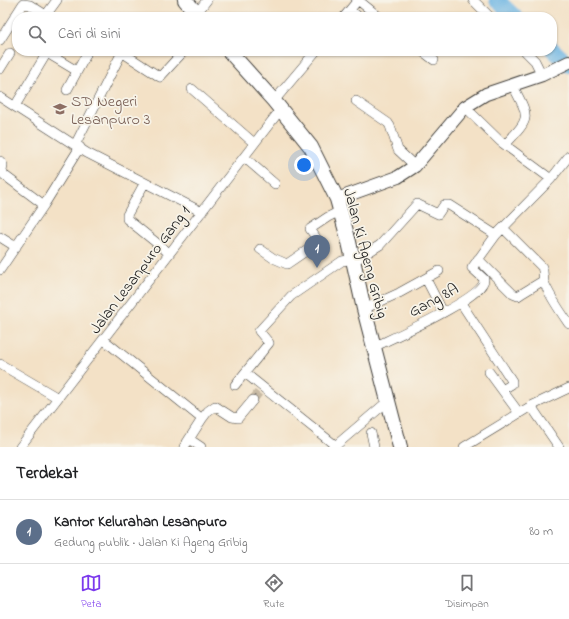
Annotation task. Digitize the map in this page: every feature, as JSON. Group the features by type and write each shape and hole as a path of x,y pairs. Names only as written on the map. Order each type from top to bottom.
{"main road":[{"path":"185,0 195,12"},
{"name":"Jalan Ki Ageng Gribig","path":"235,56 311,146 338,205 400,447"}],"street":[{"path":"50,12 57,0"},
{"path":"200,12 207,0"},
{"path":"349,12 358,0 374,12"},
{"path":"473,0 485,12"},
{"path":"19,12 24,4 30,5 41,12"},
{"path":"0,40 12,22"},
{"path":"0,69 10,53"},
{"path":"15,106 45,56"},
{"path":"53,56 77,71"},
{"path":"67,90 85,56"},
{"path":"1,266 16,247 44,205 77,146 119,56"},
{"path":"127,56 160,77 179,56"},
{"name":"Jalan Lesanpuro Gang 1","path":"20,447 244,157 277,105 312,56"},
{"path":"429,56 434,60"},
{"path":"530,56 535,61 543,75"},
{"path":"260,249 273,258 287,264 319,242 310,230 328,217 338,205 398,177 415,166 465,107 486,94 543,75 569,62"},
{"path":"506,145 524,125 526,117 525,109 513,86"},
{"path":"192,90 254,143"},
{"path":"0,97 77,146 144,184 202,212"},
{"path":"356,101 388,123 398,150 415,166"},
{"path":"465,107 506,145 551,179"},
{"path":"544,280 518,296 513,294 478,259 500,231 551,179 569,156"},
{"path":"244,157 275,184"},
{"path":"0,161 3,164 2,170 4,175 44,205"},
{"path":"144,184 127,215 127,219 169,253"},
{"path":"235,385 269,343 259,331 291,296 342,261 359,258 380,245 417,204 436,214 446,204 500,231 542,267 544,271 544,280 557,306 569,324"},
{"path":"0,237 16,247"},
{"name":"Gang 8A","path":"374,347 462,303 480,288 484,282 480,274 472,268 478,259"},
{"path":"364,309 426,279 439,271"},
{"path":"426,279 443,312"},
{"path":"462,303 512,382 512,384 502,390"},
{"path":"104,340 202,419"},
{"path":"0,364 58,398"},
{"path":"489,372 519,414"},
{"path":"245,373 335,446 388,401"},
{"path":"468,446 531,406 569,388"},
{"path":"184,447 208,411 215,406 232,417 238,418 253,400"},
{"path":"531,406 559,447"},
{"path":"371,433 374,447"},
{"path":"189,439 201,447"}],"waterway":[{"path":"497,0 510,12"},
{"path":"557,54 569,65"}],"tunnel":[{"path":"253,400 262,388"}],"place":[{"name":"SD Negeri Lesanpuro 3","path":"60,109"},
{"name":"Kantor Kelurahan Lesanpuro","path":"317,268"}]}
